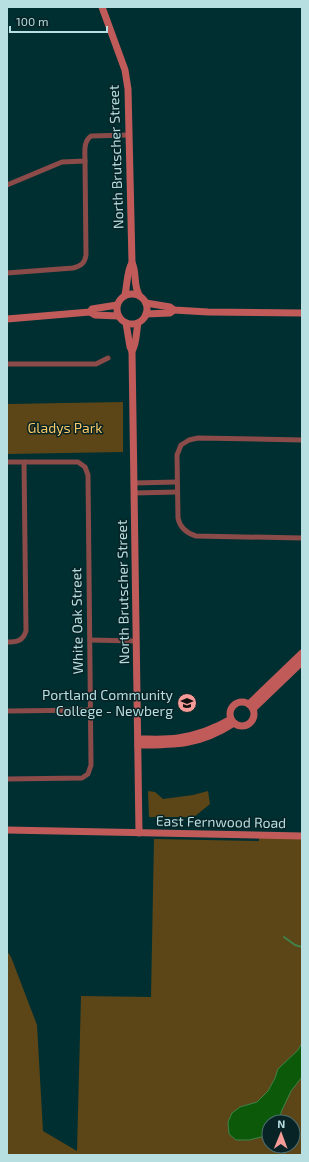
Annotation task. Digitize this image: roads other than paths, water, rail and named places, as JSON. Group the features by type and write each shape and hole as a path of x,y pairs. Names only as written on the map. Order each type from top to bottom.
{"street":[{"name":"North Brutscher Street","path":"102,7 127,78 132,263 134,267 136,290 139,295"},
{"path":"7,273 78,267 83,264 86,256 85,147 87,140 91,136 129,135"},
{"path":"7,185 62,162 85,161"},
{"name":"North Brutscher Street","path":"125,295 129,267 132,263"},
{"path":"125,295 139,295 146,303 146,314 143,320 138,323 126,323 118,316 116,310 119,300 125,295"},
{"path":"146,303 170,307 174,310 208,312 302,313"},
{"path":"7,318 90,312 92,309 117,305"},
{"path":"146,314 170,313 174,310"},
{"path":"90,312 95,315 118,316"},
{"name":"North Brutscher Street","path":"126,323 132,351 139,833"},
{"name":"North Brutscher Street","path":"132,351 136,346 138,323"},
{"path":"7,364 96,364 108,358"},
{"path":"302,440 198,438 189,440 182,445 177,455 178,518 179,524 183,530 196,536 302,538"},
{"path":"7,462 24,462 26,630 23,639 17,642 7,642"},
{"name":"White Oak Street","path":"7,779 82,778 88,774 92,765 90,710 88,475 86,467 78,462 24,462"},
{"path":"134,483 177,482"},
{"path":"134,493 177,492"},
{"path":"90,640 136,641"},
{"path":"251,707 302,653"},
{"path":"251,707 302,662"},
{"path":"239,702 243,702 251,707 254,714 248,725 239,726 232,721 229,714 233,706 239,702"},
{"path":"7,711 90,710"},
{"path":"138,742 173,745 201,740 226,728 232,721"},
{"name":"East Fernwood Road","path":"7,830 302,836"}],"waterway":[{"path":"284,937 295,945 302,947"}],"place":[{"name":"Portland Community College - Newberg","path":"187,703"}],"park label":[{"name":"Gladys Park","path":"65,428"}]}
